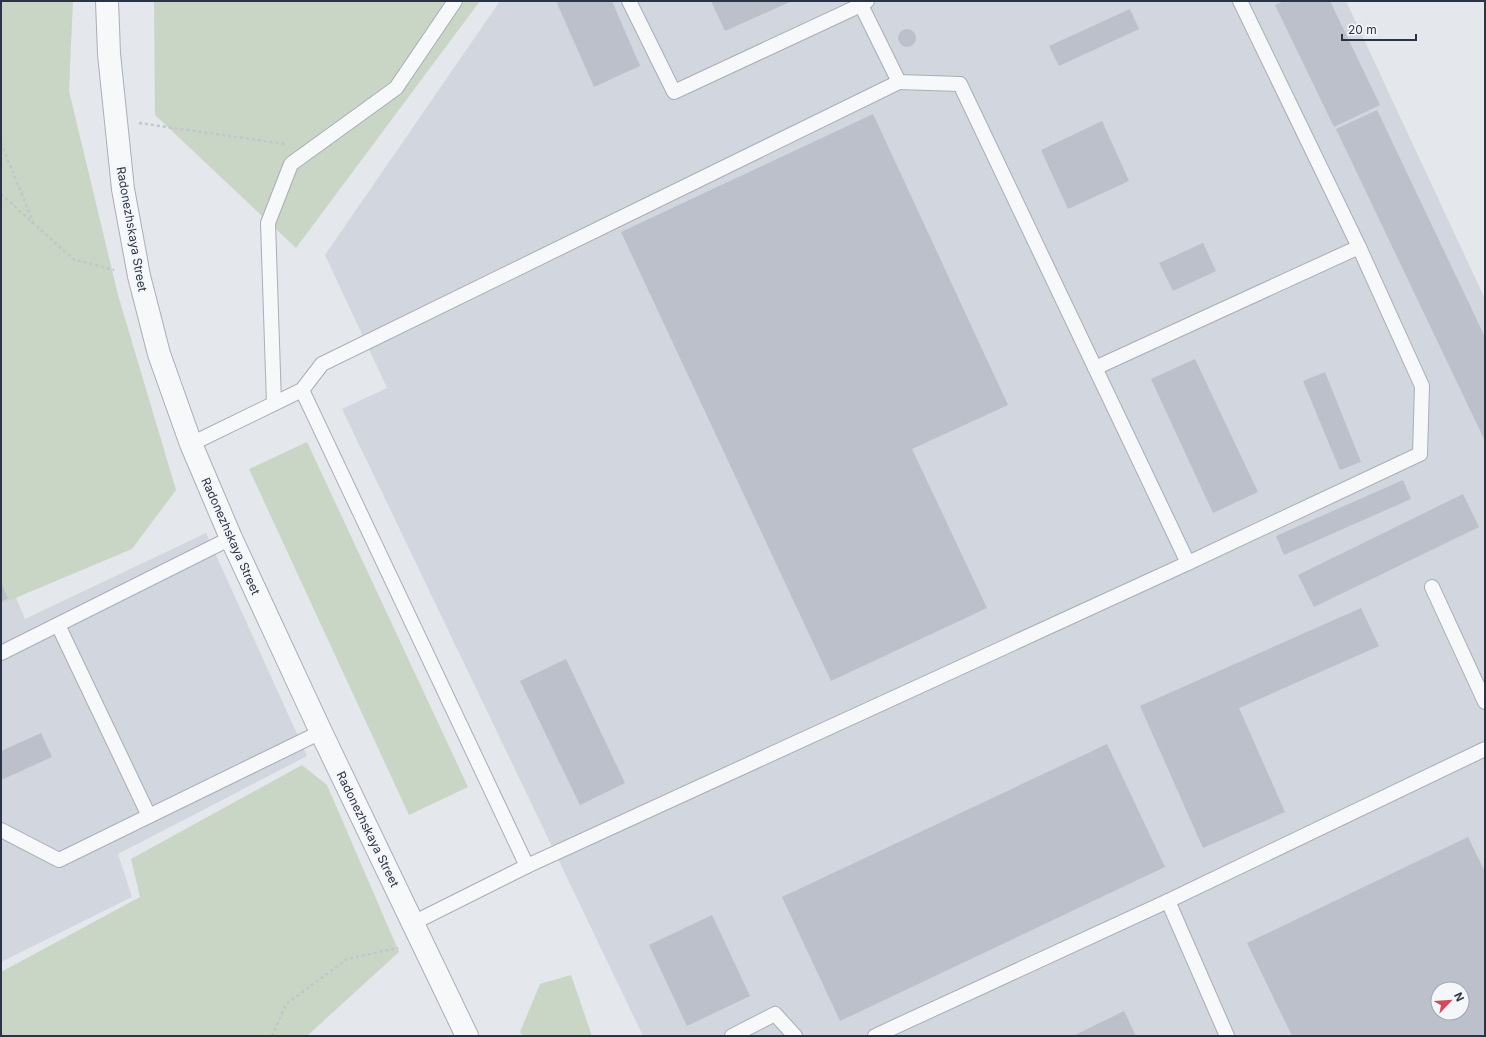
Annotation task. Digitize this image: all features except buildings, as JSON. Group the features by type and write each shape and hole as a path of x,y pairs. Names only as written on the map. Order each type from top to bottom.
{"street":[{"name":"Radonezhskaya Street","path":"107,1 109,54 123,189 139,276 159,354 191,444 231,538 321,732 467,1036"}],"lane":[{"path":"274,403 268,223 291,164 396,88 455,1"},
{"path":"629,1 674,92 864,3 899,82"},
{"path":"413,923 527,866 1188,563 1420,454 1422,386 1359,247 1240,1"},
{"path":"191,444 302,390 322,364 899,82 960,84 1188,563"},
{"path":"1095,368 1359,247"},
{"path":"302,390 527,866"},
{"path":"1,653 231,538"},
{"path":"1432,587 1485,702"},
{"path":"58,625 149,816"},
{"path":"1,830 59,860 321,732"},
{"path":"875,1036 1168,901 1485,749"},
{"path":"1168,901 1227,1036"},
{"path":"732,1036 775,1014 795,1036"}],"path":[{"path":"115,120 313,148"},
{"path":"1,143 34,224"},
{"path":"1,194 73,259 139,276"},
{"path":"272,1036 286,1004 347,959 422,942"}],"shaded area":[{"path":"500,1 1346,1 1485,299 1485,1036 643,1036 342,409 387,388 325,255"},
{"path":"206,533 307,756 118,854 132,897 1,962 1,562 25,619"}],"green space":[{"path":"1,1 73,1 69,91 118,295 176,490 132,549 1,604"},
{"path":"154,1 480,1 296,248 155,115"},
{"path":"307,442 468,787 409,815 249,469"},
{"path":"302,765 327,785 399,952 307,1036 1,1036 1,972 140,897 131,859"},
{"path":"571,975 592,1036 523,1036 520,1032 540,984"}]}
